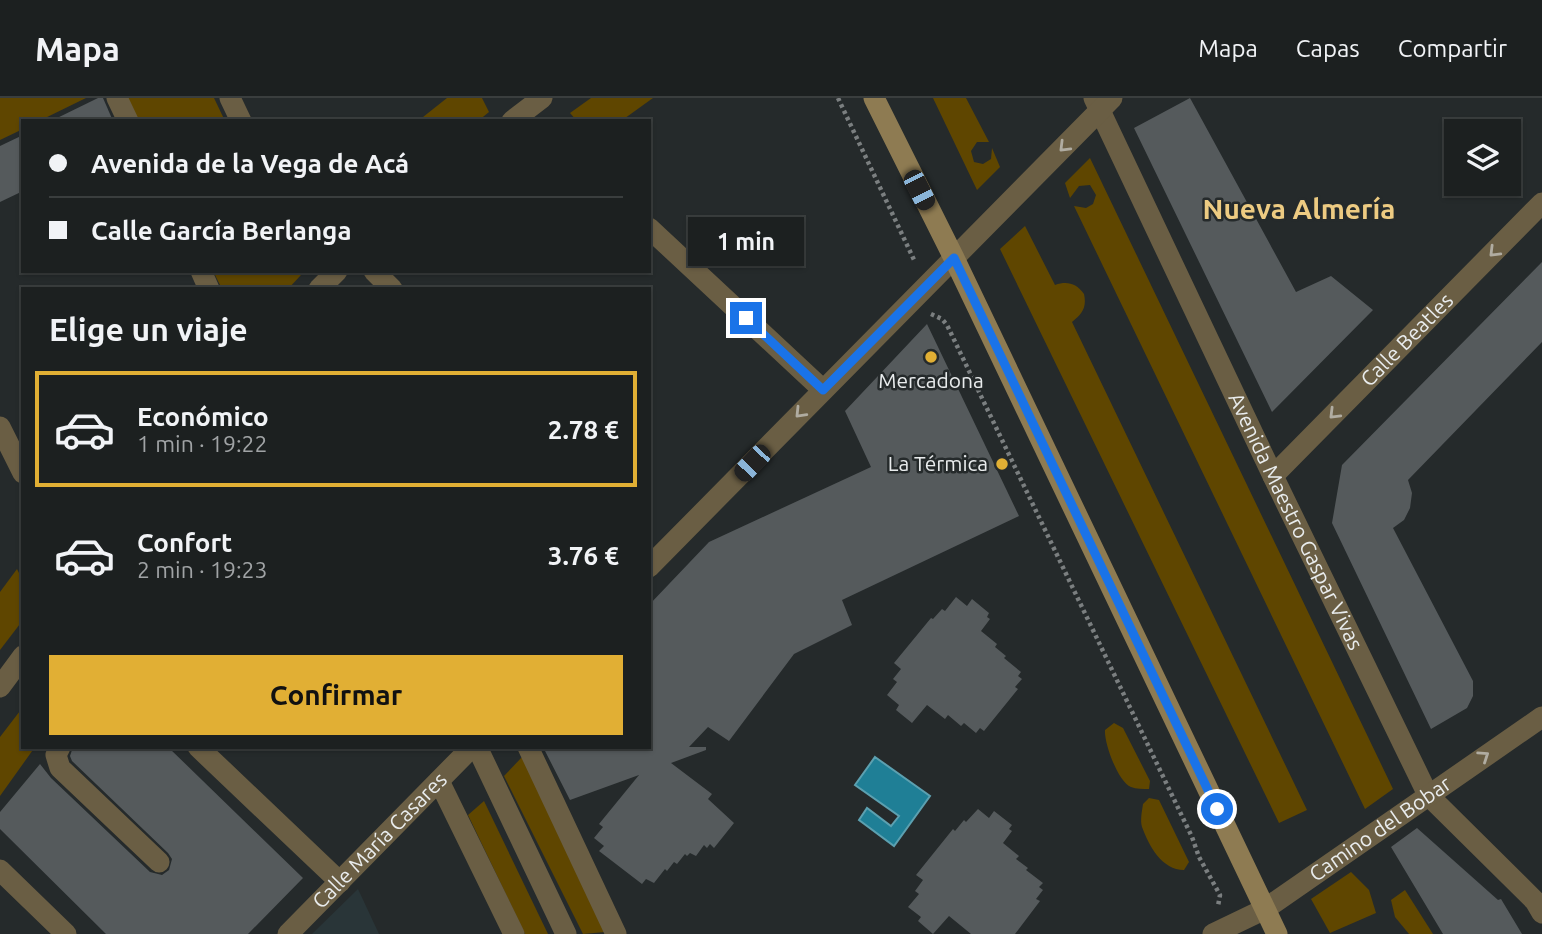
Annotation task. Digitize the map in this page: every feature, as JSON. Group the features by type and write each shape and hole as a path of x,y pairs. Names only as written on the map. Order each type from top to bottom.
{"main road":[{"path":"874,98 954,258 1277,934"}],"street":[{"path":"117,98 127,119"},
{"path":"230,98 240,119"},
{"path":"523,113 542,98"},
{"path":"654,554 954,258 1102,102"},
{"name":"Avenida Maestro Gaspar Vivas","path":"1102,102 1273,476 1428,794 1535,901 1542,913"},
{"name":"Calle Beatles","path":"1273,476 1542,203"},
{"path":"651,230 823,390"},
{"path":"318,282 334,273"},
{"path":"376,273 390,287"},
{"path":"0,427 21,469"},
{"path":"0,687 21,659"},
{"name":"Camino del Bobar","path":"1213,934 1265,909 1428,794 1537,729"},
{"path":"59,749 56,755 60,768 159,862"},
{"path":"200,749 340,882"},
{"name":"Calle María Casares","path":"288,934 473,749"},
{"path":"476,749 566,934"},
{"path":"529,749 616,934"},
{"path":"439,781 514,934"},
{"path":"0,870 66,934"}],"path":[{"path":"838,98 915,260"},
{"path":"942,319 1126,698 1199,857 1220,895 1216,908"}],"shaded area":[{"path":"0,98 86,98 43,119 21,119 21,130 0,140"},
{"path":"127,98 214,98 224,119 137,119"},
{"path":"447,98 482,98 489,112 480,119 421,119"},
{"path":"591,98 653,98 624,119 575,119 570,113"},
{"path":"933,98 966,98 989,142 977,142 971,151 974,162 983,164 991,159 992,148 1000,167 977,190"},
{"path":"1090,158 1393,789 1365,809 1074,206 1086,208 1093,204 1096,195 1090,185 1079,186 1070,198 1065,183"},
{"path":"1025,226 1055,285 1071,284 1084,294 1083,310 1072,322 1307,810 1279,823 1000,249"},
{"path":"214,273 301,275 290,287 221,287"},
{"path":"17,569 21,577 21,623 0,650 0,592"},
{"path":"21,710 21,749 34,749 0,796 0,737"},
{"path":"1114,723 1123,728 1150,781 1149,789 1131,787 1121,778 1105,736 1105,730"},
{"path":"523,756 605,932 583,934 504,776"},
{"path":"1149,798 1159,800 1189,862 1184,870 1169,866 1157,856 1148,842 1141,818 1143,804"},
{"path":"484,801 548,934 525,934 468,815"},
{"path":"1351,872 1369,890 1376,913 1330,933 1311,899"},
{"path":"358,889 379,934 312,934"},
{"path":"1405,890 1433,934 1409,934 1395,917 1391,900"}],"water":[{"path":"875,757 930,796 894,846 859,820 867,808 891,826 899,816 855,785"}],"building":[{"path":"103,98 112,119 55,119"},
{"path":"1190,98 1296,292 1331,276 1373,310 1272,412 1134,128"},
{"path":"21,136 21,192 0,202 0,146"},
{"path":"1542,262 1542,342 1408,480 1412,493 1410,508 1404,520 1393,528 1473,681 1473,696 1467,708 1431,729 1332,523 1342,465"},
{"path":"927,324 1019,516 842,600 852,625 794,654 729,741 708,727 689,747 706,747 706,750 671,763 712,794 708,799 734,823 714,848 710,844 707,848 704,845 696,856 685,854 677,864 674,862 667,871 665,869 654,883 646,879 642,884 599,851 604,846 594,838 603,827 599,824 639,775 570,800 544,749 651,749 651,603 709,542 871,467 845,411"},
{"path":"956,597 967,606 972,599 989,613 987,617 990,619 981,631 997,644 995,647 1006,656 1004,658 1021,672 1018,676 1022,679 1015,687 1018,689 984,731 980,728 976,733 964,723 961,726 948,715 945,719 927,705 912,723 896,710 899,705 887,695 897,682 893,679 901,669 894,663 931,618 942,609 945,611"},
{"path":"72,749 170,749 303,878 248,934 106,934 0,829 0,812 40,764 51,778 150,872 162,875 169,870 172,859 168,853 72,761 70,756"},
{"path":"978,809 989,818 994,811 1012,825 1009,829 1012,831 1003,843 1019,856 1016,859 1028,868 1026,870 1043,883 1039,887 1043,890 1036,899 1040,901 1015,934 971,934 949,916 933,934 918,921 921,917 908,907 919,894 915,891 923,880 916,875 953,829 955,831"},
{"path":"1417,828 1498,900 1501,899 1522,934 1443,934 1391,847"}],"place":[{"name":"Mercadona","path":"931,357"},
{"name":"La Térmica","path":"1002,464"}],"district":[{"name":"Nueva Almería","path":"1299,209"}],"route":[{"path":"746,318 823,390 954,258 1217,809"}]}
